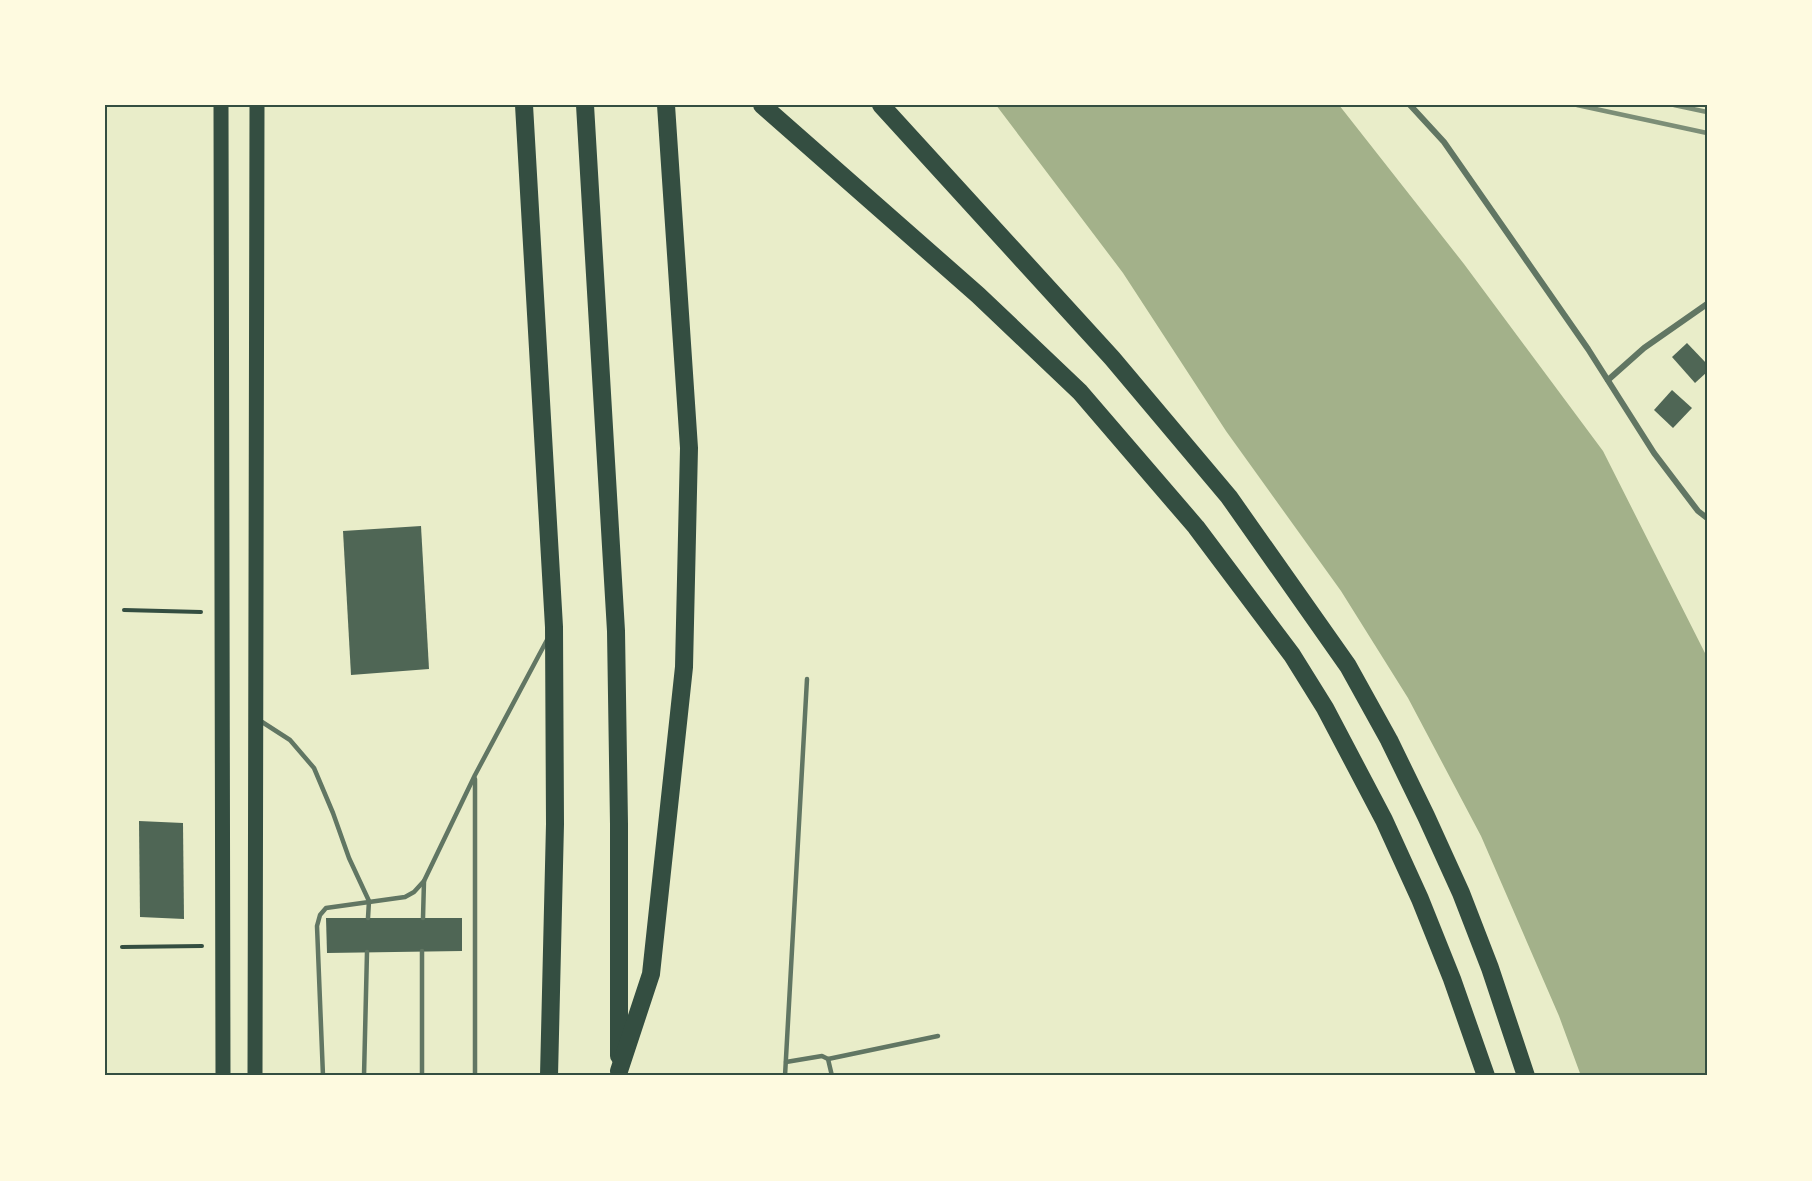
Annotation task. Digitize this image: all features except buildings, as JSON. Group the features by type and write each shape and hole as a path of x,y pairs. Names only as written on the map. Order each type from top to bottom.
{"highway":[{"path":"524,105 554,627 555,824 549,1076"},
{"path":"585,105 616,630 619,1074"},
{"path":"619,1074 651,974 684,667 689,448 666,105"},
{"path":"762,105 978,296 1080,392 1196,527 1292,655 1325,708 1384,820 1420,899 1452,979 1486,1076"},
{"path":"881,105 1112,358 1229,497 1348,666 1389,740 1461,893 1490,968 1526,1076"}],"main road":[{"path":"221,105 223,1076"},
{"path":"255,1076 257,105"}],"street":[{"path":"1410,105 1444,142 1588,349 1654,453 1698,511 1707,518"},
{"path":"1608,380 1644,348 1707,304"}],"lane":[{"path":"323,1076 317,926 320,915 326,908 405,897 414,892 424,881 475,775 554,627"},
{"path":"785,1076 807,679"},
{"path":"257,718 290,740 314,768 369,901 368,918"},
{"path":"475,775 475,1076"},
{"path":"423,918 424,881"},
{"path":"422,951 422,1076"},
{"path":"364,1076 367,952"},
{"path":"786,1062 822,1056 828,1059 938,1036"},
{"path":"828,1059 832,1076"}],"path":[{"path":"124,610 207,612"},
{"path":"122,946 206,946"}],"shaded area":[{"path":"996,105 1339,105 1464,264 1603,451 1707,657 1707,1076 1581,1076 1559,1016 1481,836 1408,698 1341,591 1226,431 1123,273"}],"railway":[{"path":"1577,105 1707,133"},
{"path":"1674,105 1707,112"}]}
